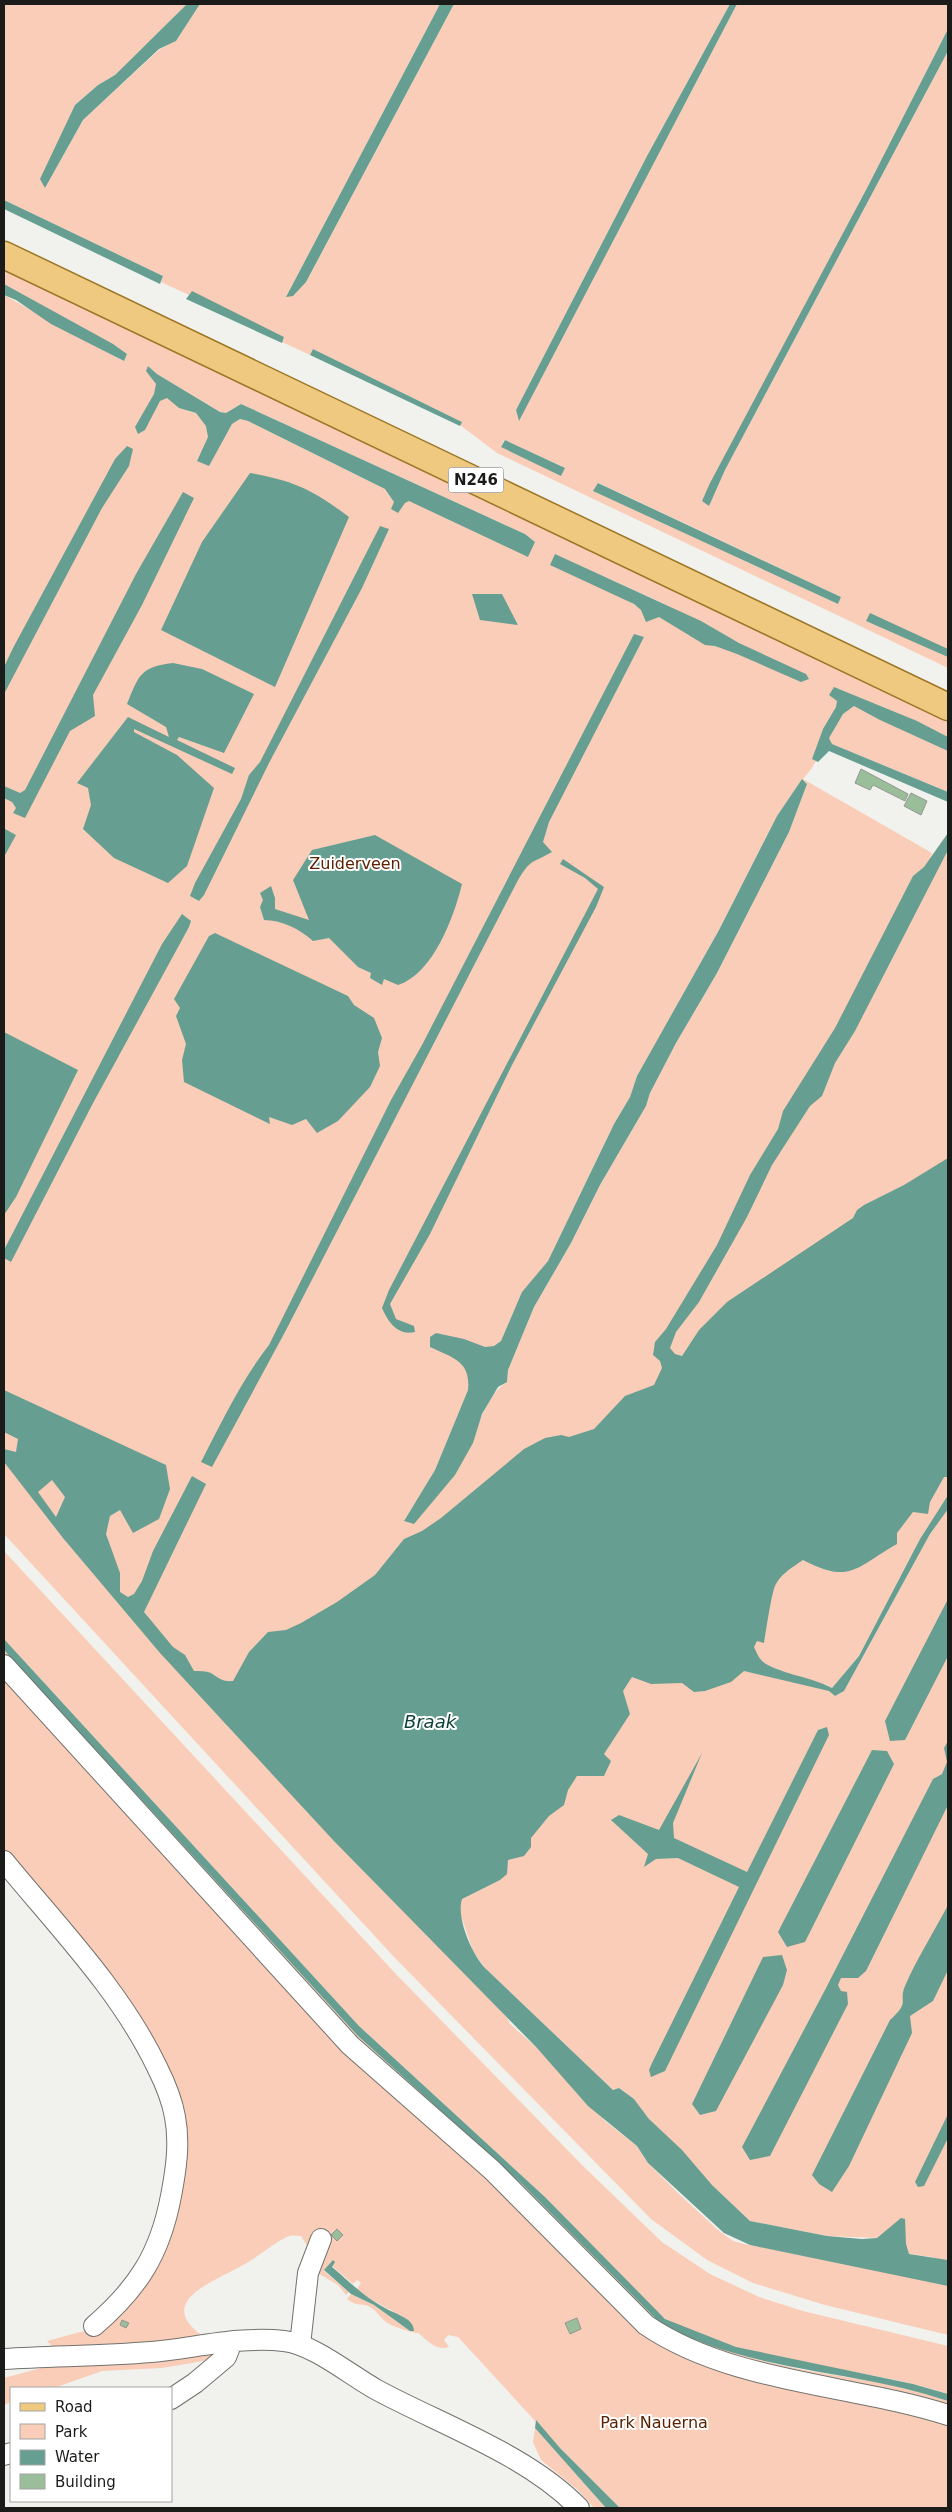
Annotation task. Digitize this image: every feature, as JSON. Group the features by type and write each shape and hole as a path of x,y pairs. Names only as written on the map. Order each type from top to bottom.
{"main road":[{"name":"N246","path":"4,255 948,707"}],"lane":[{"path":"4,1665 350,2045 492,2170 646,2326 685,2348 745,2369 894,2399 948,2415"},
{"path":"4,1861 115,1995 151,2056 167,2088 175,2117 176,2169 166,2222 156,2250 144,2272 126,2296 94,2326"},
{"path":"300,2345 308,2273 321,2239"},
{"path":"4,2359 135,2353 232,2342 282,2341 300,2345 381,2392 524,2465 555,2486 579,2508"},
{"path":"172,2398 226,2358 232,2342"}],"green space":[{"path":"4,4 187,4 115,75 98,85 75,105 45,188 83,120 160,49 176,41 200,4 440,4 286,297 306,282 454,4 730,4 647,156 516,410 519,420 737,4 948,4 948,29 867,188 702,501 709,505 725,470 948,51 948,668 497,453 460,425 462,422 313,349 310,355 282,342 284,337 192,292 189,295 161,282 163,276 4,200","holes":["505,440 565,468 501,447","599,483 841,597 838,604 594,491"]},
{"name":"Zuiderveen","path":"4,268 948,718 948,792 832,744 829,738 812,768 803,779 932,853 930,858 948,833 948,1472 945,1477 948,1477 948,1495 920,1539 859,1656 832,1688 824,1683 835,1696 844,1691 930,1534 948,1507 948,2263 932,2257 910,2254 877,2238 827,2236 750,2221 712,2185 649,2119 634,2099 619,2088 613,2090 485,1968 473,1951 459,1910 423,1930 430,1939 446,1948 508,2019 510,2024 537,2048 605,2121 637,2146 648,2163 718,2230 733,2241 744,2244 948,2282 948,2335 825,2305 753,2283 707,2260 651,2219 395,1958 4,1534 4,295 123,361 127,354 4,284","holes":["148,366 157,374 220,412 226,413 241,404 525,534 535,542 528,555 385,489 248,421 240,419 232,424 225,434 200,418 196,413 188,411 156,384","555,554 691,617 717,631 766,665 638,607","802,779 807,784 789,832 717,973 676,1043 650,1093 646,1106 600,1185 571,1243 534,1307 508,1370 507,1382 498,1389 484,1410 461,1463 450,1481 404,1521 435,1470 468,1390 494,1346 501,1341 523,1292 548,1261 614,1124 630,1097 637,1076 719,930 777,816"]},
{"path":"4,1551 394,1972 583,2166 662,2242 710,2274 759,2297 803,2311 948,2346 948,2394 887,2378 794,2361 733,2346 680,2327 659,2314 545,2197 359,2026 4,1639"},
{"name":"Park Nauerna","path":"4,1650 358,2036 522,2184 658,2321 713,2346 751,2358 897,2387 948,2401 948,2508 620,2508 560,2448 458,2337 448,2335 444,2340 449,2347 440,2348 418,2333 407,2331 389,2324 371,2307 351,2302 347,2299 351,2294 374,2305 410,2331 407,2319 361,2294 357,2289 361,2283 357,2280 353,2284 332,2266 333,2260 324,2271 349,2292 346,2295 338,2285 316,2272 309,2249 301,2236 286,2237 193,2294 186,2304 185,2314 191,2326 207,2339 157,2344 52,2346 47,2341 80,2332 98,2330 143,2283 183,2145 121,1996 4,1850"},
{"path":"211,2351 213,2356 203,2361 162,2368 102,2371 57,2387 10,2387 10,2402 4,2405 4,2378 49,2366"},
{"path":"535,2428 606,2508 594,2508 578,2490 541,2460 533,2442"}],"water":[{"path":"187,4 200,4 176,41 159,49 83,120 45,188 40,179 75,105 98,85 115,75"},
{"path":"440,4 454,4 306,282 293,296 286,297"},
{"path":"730,4 737,4 519,421 516,410 647,156"},
{"path":"948,29 948,51 725,470 709,506 702,501 710,483 867,188"},
{"path":"4,200 163,276 160,284 4,209"},
{"path":"4,284 113,344 127,354 124,361 51,324 16,300 4,295"},
{"path":"192,291 284,337 282,343 186,299"},
{"path":"313,349 462,422 460,426 310,355"},
{"path":"148,366 157,374 220,412 226,413 241,404 525,534 535,542 528,557 409,501 405,503 398,513 391,509 394,502 385,489 248,421 240,419 232,424 209,466 197,461 208,437 206,426 196,413 179,408 167,398 160,401 145,430 138,434 135,427 154,394 156,384 146,371"},
{"path":"505,440 565,468 561,476 501,447"},
{"path":"127,446 133,449 129,466 102,508 4,694 4,667 13,648 115,459"},
{"path":"250,473 292,483 314,493 349,517 275,687 161,630 202,542"},
{"path":"598,483 841,597 838,604 593,491"},
{"path":"183,492 194,498 142,605 93,695 95,716 70,731 25,818 13,813 16,808 12,802 4,798 4,786 20,793 25,790 136,574"},
{"path":"380,526 389,529 362,588 269,763 204,895 199,901 190,896 195,883 241,799 249,775 260,762"},
{"path":"555,554 701,621 739,643 806,674 809,679 801,682 737,654 715,646 705,645 659,617 646,622 641,610 634,604 550,565"},
{"path":"472,594 502,594 518,625 480,620"},
{"path":"870,613 948,649 948,657 866,621"},
{"path":"634,634 644,637 549,822 543,842 552,852 529,865 517,882 285,1332 212,1467 201,1462 224,1416 269,1345 391,1100 422,1045"},
{"path":"173,663 202,669 254,694 224,753 179,737 177,740 235,768 232,774 134,729 134,732 177,755 214,788 187,866 168,883 114,858 83,829 91,805 88,788 77,783 128,717 169,737 166,727 127,704 142,674 154,667"},
{"path":"834,687 917,721 948,737 948,751 854,706 843,714 829,738 832,744 948,792 948,802 829,751 818,762 812,759 823,729 836,707 837,701 829,695"},
{"path":"802,779 807,784 789,832 717,973 676,1043 650,1093 646,1106 600,1185 571,1243 534,1307 508,1370 507,1382 498,1387 482,1414 473,1443 455,1475 414,1524 404,1521 435,1470 468,1390 467,1373 463,1367 453,1358 430,1347 430,1337 436,1333 464,1339 485,1347 494,1346 501,1341 522,1292 548,1261 614,1124 630,1097 637,1076 719,930 777,816"},
{"path":"5,829 16,835 4,857 4,831"},
{"name":"Braak","path":"948,833 948,850 855,1031 835,1063 822,1096 810,1106 772,1165 747,1217 699,1302 676,1332 670,1348 675,1354 682,1356 699,1330 727,1302 853,1218 857,1210 864,1205 904,1185 948,1158 948,1477 944,1477 930,1502 928,1514 913,1512 897,1533 897,1544 862,1566 843,1572 832,1571 803,1560 785,1573 774,1587 764,1643 757,1641 754,1647 758,1656 762,1661 776,1669 832,1688 859,1656 920,1539 948,1495 948,1509 930,1534 844,1691 835,1696 829,1691 744,1671 731,1682 705,1691 694,1692 682,1683 651,1684 632,1677 623,1691 630,1714 604,1754 611,1761 604,1776 577,1776 568,1790 564,1805 549,1816 531,1838 531,1847 524,1856 508,1860 507,1874 500,1880 462,1899 461,1916 470,1945 485,1968 613,2090 619,2088 634,2099 649,2119 682,2150 712,2185 750,2221 827,2236 862,2239 877,2238 901,2218 905,2219 906,2244 909,2254 948,2260 948,2286 750,2245 724,2233 648,2163 637,2146 588,2106 537,2048 333,1840 160,1653 63,1538 4,1462 4,1449 16,1452 18,1439 4,1432 4,1390 166,1465 170,1489 159,1519 133,1533 120,1510 110,1516 106,1534 120,1573 120,1592 128,1597 134,1594 142,1581 153,1551 192,1476 206,1484 144,1612 173,1647 185,1655 194,1671 209,1672 223,1680 233,1681 249,1652 268,1632 286,1630 301,1623 337,1602 375,1575 404,1539 422,1531 441,1518 524,1449 545,1438 561,1435 569,1437 594,1429 625,1396 654,1385 662,1368 660,1361 653,1355 655,1342 666,1329 717,1245 750,1175 778,1129 783,1111 835,1028 913,876 924,867","holes":["52,1480 65,1497 56,1517 38,1492"]},
{"path":"375,835 462,884 454,912 432,957 410,979 398,985 384,979 382,985 370,978 371,973 358,967 329,938 313,941 290,926 264,920 260,907 263,900 260,893 271,886 275,898 275,909 309,920 293,880 312,850"},
{"path":"563,859 604,887 596,907 512,1065 430,1234 390,1304 396,1319 414,1326 415,1332 404,1332 394,1327 382,1308 389,1290 598,889 585,878 560,864"},
{"path":"182,914 191,921 189,927 92,1105 11,1262 4,1258 4,1250 162,944"},
{"path":"215,933 348,996 354,1005 374,1018 382,1038 378,1052 380,1066 370,1087 338,1121 317,1133 306,1119 292,1125 269,1117 270,1124 184,1082 182,1060 186,1044 176,1016 180,1008 174,999 209,936"},
{"path":"4,1032 78,1070 16,1197 4,1215"},
{"path":"948,1599 948,1656 905,1740 890,1741 885,1721"},
{"path":"4,1639 359,2026 545,2197 665,2319 736,2347 913,2384 948,2394 948,2401 888,2385 797,2368 736,2354 681,2334 658,2321 522,2184 358,2036 4,1650"},
{"path":"827,1727 829,1735 665,2071 651,2077 649,2070 652,2063 739,1887 678,1858 656,1859 644,1867 648,1854 611,1820 619,1815 659,1830 702,1753 673,1823 674,1838 747,1872 818,1730"},
{"path":"948,1741 948,1805 866,1971 858,1978 841,1978 838,1985 841,1991 847,1992 848,2004 770,2156 750,2160 742,2147 933,1779 942,1774 947,1762 944,1748"},
{"path":"872,1750 887,1751 894,1764 805,1942 787,1947 778,1932"},
{"path":"948,1905 948,1970 933,2001 910,2016 912,2033 849,2166 832,2192 819,2184 812,2175 890,2020 900,2009 905,1986"},
{"path":"782,1955 787,1970 783,1985 716,2111 700,2115 692,2104 763,1957"},
{"path":"948,2114 948,2138 924,2186 918,2187 915,2182"},
{"path":"333,2260 335,2262 332,2267 357,2289 370,2299 403,2317 411,2323 414,2331 410,2331 374,2305 351,2294 324,2270"},
{"path":"536,2420 560,2448 620,2508 606,2508 535,2428"}],"building":[{"path":"861,769 908,794 905,801 873,785 870,790 855,783"},
{"path":"911,793 927,801 921,815 904,806"},
{"path":"337,2229 343,2235 337,2241 331,2235"},
{"path":"577,2318 581,2329 570,2334 565,2323"},
{"path":"122,2320 129,2323 126,2328 120,2325"}]}
